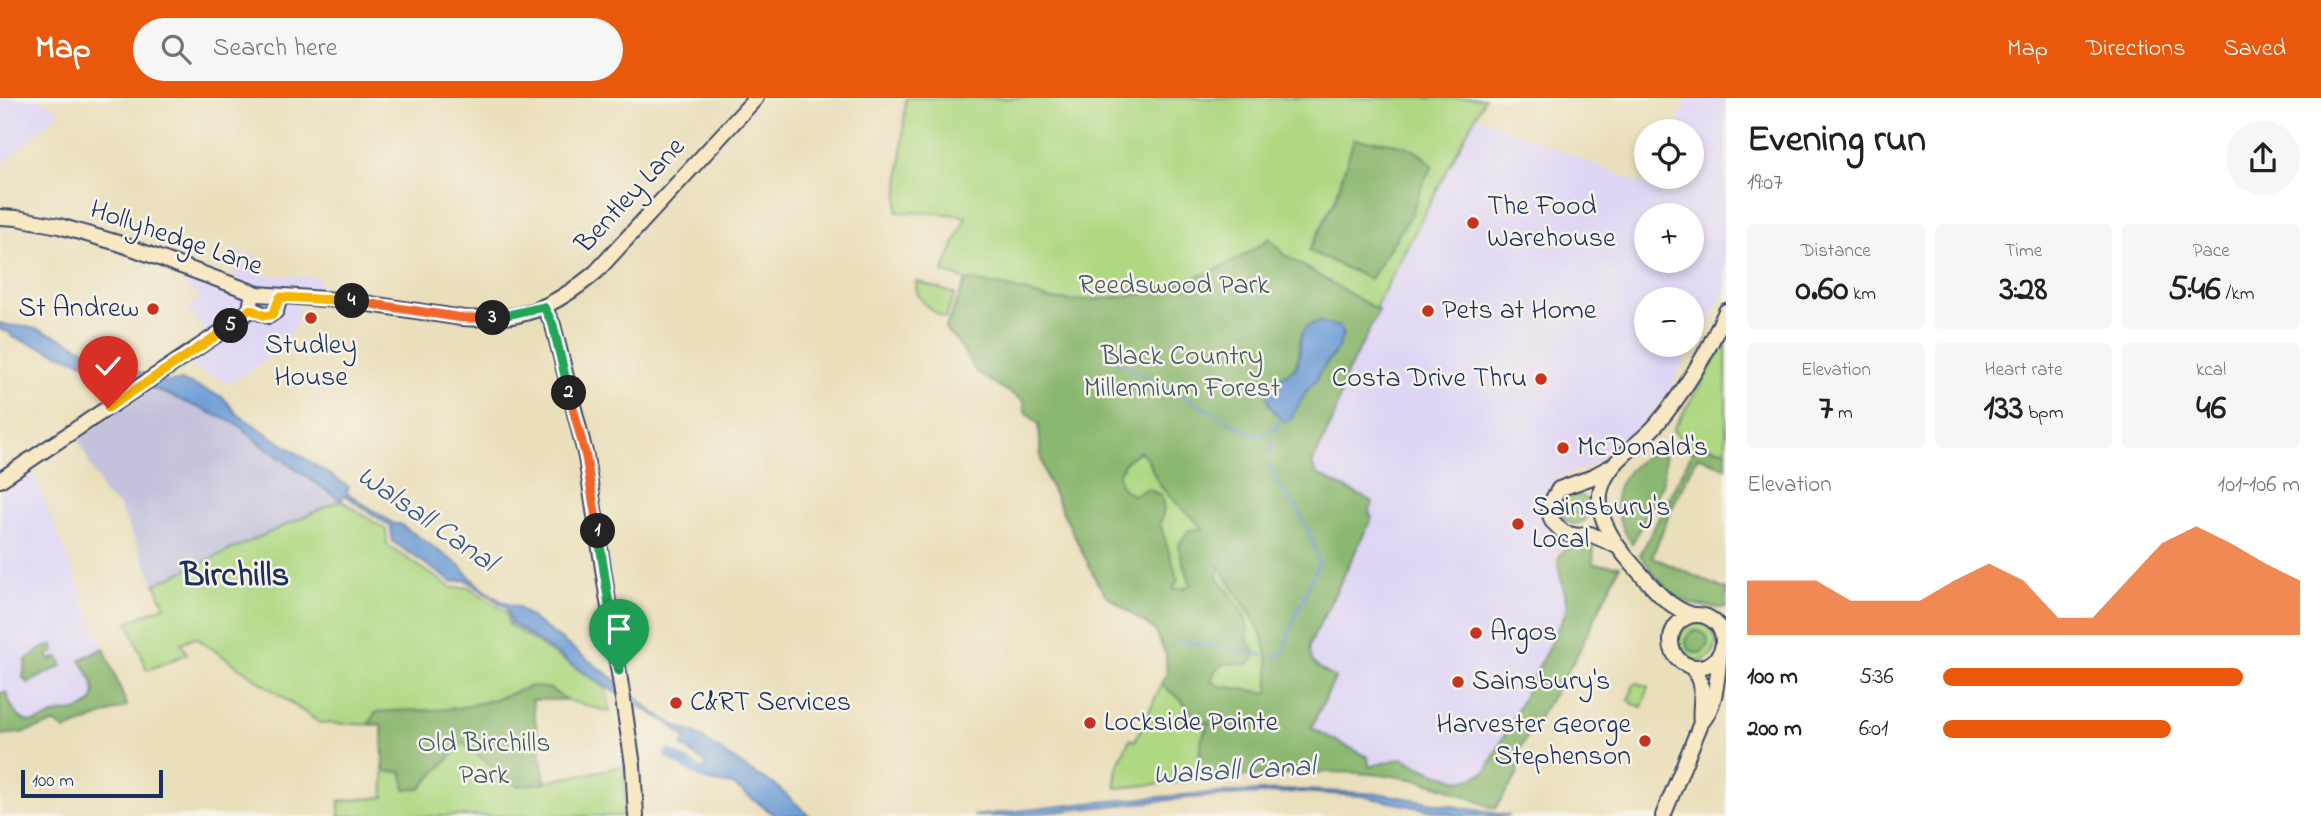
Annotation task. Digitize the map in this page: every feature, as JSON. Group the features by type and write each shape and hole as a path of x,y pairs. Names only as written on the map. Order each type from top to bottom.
{"street":[{"name":"Bentley Lane","path":"544,307 569,295 596,271 756,98"},
{"name":"Hollyhedge Lane","path":"0,217 60,226 118,243 253,292 280,297 351,301 481,319 511,316 544,307"},
{"path":"0,480 239,320 250,309 253,292"},
{"path":"250,309 269,316 276,311 280,297"},
{"path":"544,307 553,325 586,457 635,776 636,816"},
{"path":"1618,548 1590,534 1564,533 1552,521 1550,504 1559,489 1590,478 1615,464 1655,427 1696,369 1726,312"},
{"path":"1582,535 1598,525 1602,507 1602,486 1615,464"},
{"path":"1576,483 1593,489 1618,548 1658,594 1679,611 1726,617"},
{"path":"1658,594 1671,634 1672,651 1683,664 1698,673 1703,685 1699,713 1701,723"},
{"path":"1663,816 1701,723 1709,715 1723,647 1720,629 1715,622 1697,615 1681,620 1671,634"},
{"path":"1691,667 1708,665 1723,647"}],"shaded area":[{"path":"0,98 39,98 60,111 2,165 0,164"},
{"path":"1687,98 1726,98 1726,288 1704,333 1704,287 1634,287 1634,357 1686,357 1669,392 1615,449 1592,465 1554,479 1539,504 1551,532 1565,541 1554,560 1568,603 1487,772 1459,780 1426,770 1402,758 1369,767 1318,761 1296,661 1291,470 1476,116 1634,181 1634,189 1654,189 1674,197 1678,189 1704,189 1704,119 1679,119"},
{"path":"239,253 256,255 254,275 320,277 319,291 298,291 299,320 284,344 286,346 230,384 189,366 216,347 187,307 202,295 186,289 191,276 229,291 235,277"},
{"path":"152,388 237,424 260,444 341,500 155,584 119,506 105,496 78,439"},
{"path":"28,473 34,474 127,706 66,730 55,723 21,733 0,735 0,491"}],"green space":[{"name":"Reedswood Park","path":"906,98 1485,98 1291,469 1296,660 1306,720 1310,773 1243,776 1116,788 1121,757 1130,739 1135,741 1167,673 1166,655 1155,630 1106,595 1097,582 1046,477 1041,458 1039,424 1025,411 1024,401 978,373 957,341 945,329 966,280 943,272 966,217 942,213 897,212"},
{"path":"1354,139 1388,142 1406,147 1424,157 1433,166 1424,180 1412,213 1370,279 1309,251 1335,200"},
{"name":"Black Country Millennium Forest","path":"1269,238 1286,256 1379,311 1345,377 1334,418 1312,464 1317,474 1373,502 1369,513 1372,518 1310,644 1313,662 1335,678 1311,728 1368,757 1369,767 1402,758 1459,780 1486,772 1566,612 1559,558 1564,551 1575,547 1594,546 1593,564 1620,566 1575,659 1519,750 1517,776 1495,809 1445,788 1386,775 1321,772 1195,780 1202,739 1209,722 1197,720 1182,700 1161,685 1167,673 1166,655 1155,630 1106,595 1097,582 1046,477 1041,458 1039,424 1025,411 1024,401 977,373 957,341 945,329 966,280 1050,299 1104,299 1195,278 1248,253","holes":["1301,334 1334,355 1311,384 1293,415 1283,376 1296,364","1140,451 1162,487 1203,529 1189,530 1178,546 1191,585 1173,589 1178,580 1160,524 1164,509 1161,495 1147,489 1132,495 1121,487 1118,475 1126,461","1220,566 1257,625 1267,654 1268,693 1220,686 1211,682 1215,671 1225,663 1248,664 1255,658 1254,650 1247,640 1244,615 1217,576"]},
{"path":"916,281 955,294 945,318 934,312 921,299"},
{"path":"1726,337 1726,468 1691,452 1673,430"},
{"path":"1697,443 1726,451 1726,468 1698,456 1671,510 1652,557 1726,590 1726,608 1694,605 1683,601 1666,588 1640,555"},
{"path":"1653,451 1665,457 1663,483 1632,544 1618,515 1617,492 1629,471"},
{"path":"1575,494 1586,498 1590,509 1586,520 1575,524 1564,520 1560,509 1564,498"},
{"name":"Old Birchills Park","path":"341,500 386,530 387,545 452,588 469,587 506,612 509,625 606,688 610,712 567,700 532,700 545,782 624,766 625,816 339,816 339,801 384,797 382,725 320,723 195,637 181,643 187,654 147,670 128,622 165,606 155,584"},
{"path":"1697,623 1710,629 1716,642 1710,655 1697,661 1684,655 1678,642 1684,629"},
{"path":"1697,631 1705,634 1708,642 1705,650 1697,653 1689,650 1686,642 1689,634"},
{"path":"53,645 55,651 48,655 48,658 51,660 58,657 63,665 28,683 23,678 26,660 39,650"},
{"path":"104,648 127,706 66,730 55,723 21,733 0,735 0,693 6,692 19,716 33,722 59,713 75,711 91,702 94,689 80,660"},
{"path":"1634,684 1649,687 1642,707 1629,700"},
{"path":"532,686 550,689 567,700 532,700 545,783 517,786 463,743 420,789 405,789 402,772 384,771 382,725 369,724 376,712 469,706"}],"water":[{"path":"1320,322 1340,327 1343,334 1339,346 1308,389 1290,420 1286,422 1269,404 1270,386 1297,366 1302,333 1311,324"},
{"path":"0,323 28,327 71,342 92,355 166,382 183,381 223,397 237,414 349,487 346,492 394,524 400,524 462,567 486,592 517,607 634,694 649,709 696,734 775,785 810,816 776,816 733,785 710,781 698,773 700,769 709,766 682,746 686,739 668,723 598,682 511,623 507,608 466,580 452,582 392,541 391,527 345,495 341,500 333,495 260,444 237,424 152,388 133,378 129,372 90,360 84,363 12,337 9,332 0,330"},
{"path":"1304,790 1383,794 1510,816 1459,816 1361,796 1298,792 1187,798 1013,816 973,816 1180,795"}],"waterway":[{"path":"1113,359 1253,434 1266,434 1281,419"},
{"path":"1276,431 1280,422"},
{"path":"1270,455 1272,442"},
{"path":"1271,466 1277,483 1302,517 1319,562 1289,631 1284,652 1280,657 1274,656"},
{"path":"1178,640 1221,647"},
{"path":"1231,649 1263,655"},
{"path":"669,754 707,777"}],"place":[{"name":"The Food Warehouse","path":"1473,223"},
{"name":"St Andrew","path":"153,309"},
{"name":"Pets at Home","path":"1428,311"},
{"name":"Studley House","path":"311,318"},
{"name":"Costa Drive Thru","path":"1541,379"},
{"name":"McDonald's","path":"1563,448"},
{"name":"Sainsbury's Local","path":"1518,524"},
{"name":"Argos","path":"1476,633"},
{"name":"Sainsbury's","path":"1458,682"},
{"name":"C&RT Services","path":"676,703"},
{"name":"Lockside Pointe","path":"1090,723"},
{"name":"Harvester George Stephenson","path":"1645,741"}],"district":[{"name":"Birchills","path":"235,576"}],"route":[{"path":"108,408 219,334 250,309 265,316 273,314 280,297 351,301 481,319 511,316 544,307 553,325 586,457 619,671"}],"water label":[{"name":"Walsall Canal","path":"426,520"},
{"name":"Walsall Canal","path":"1234,772"}]}
